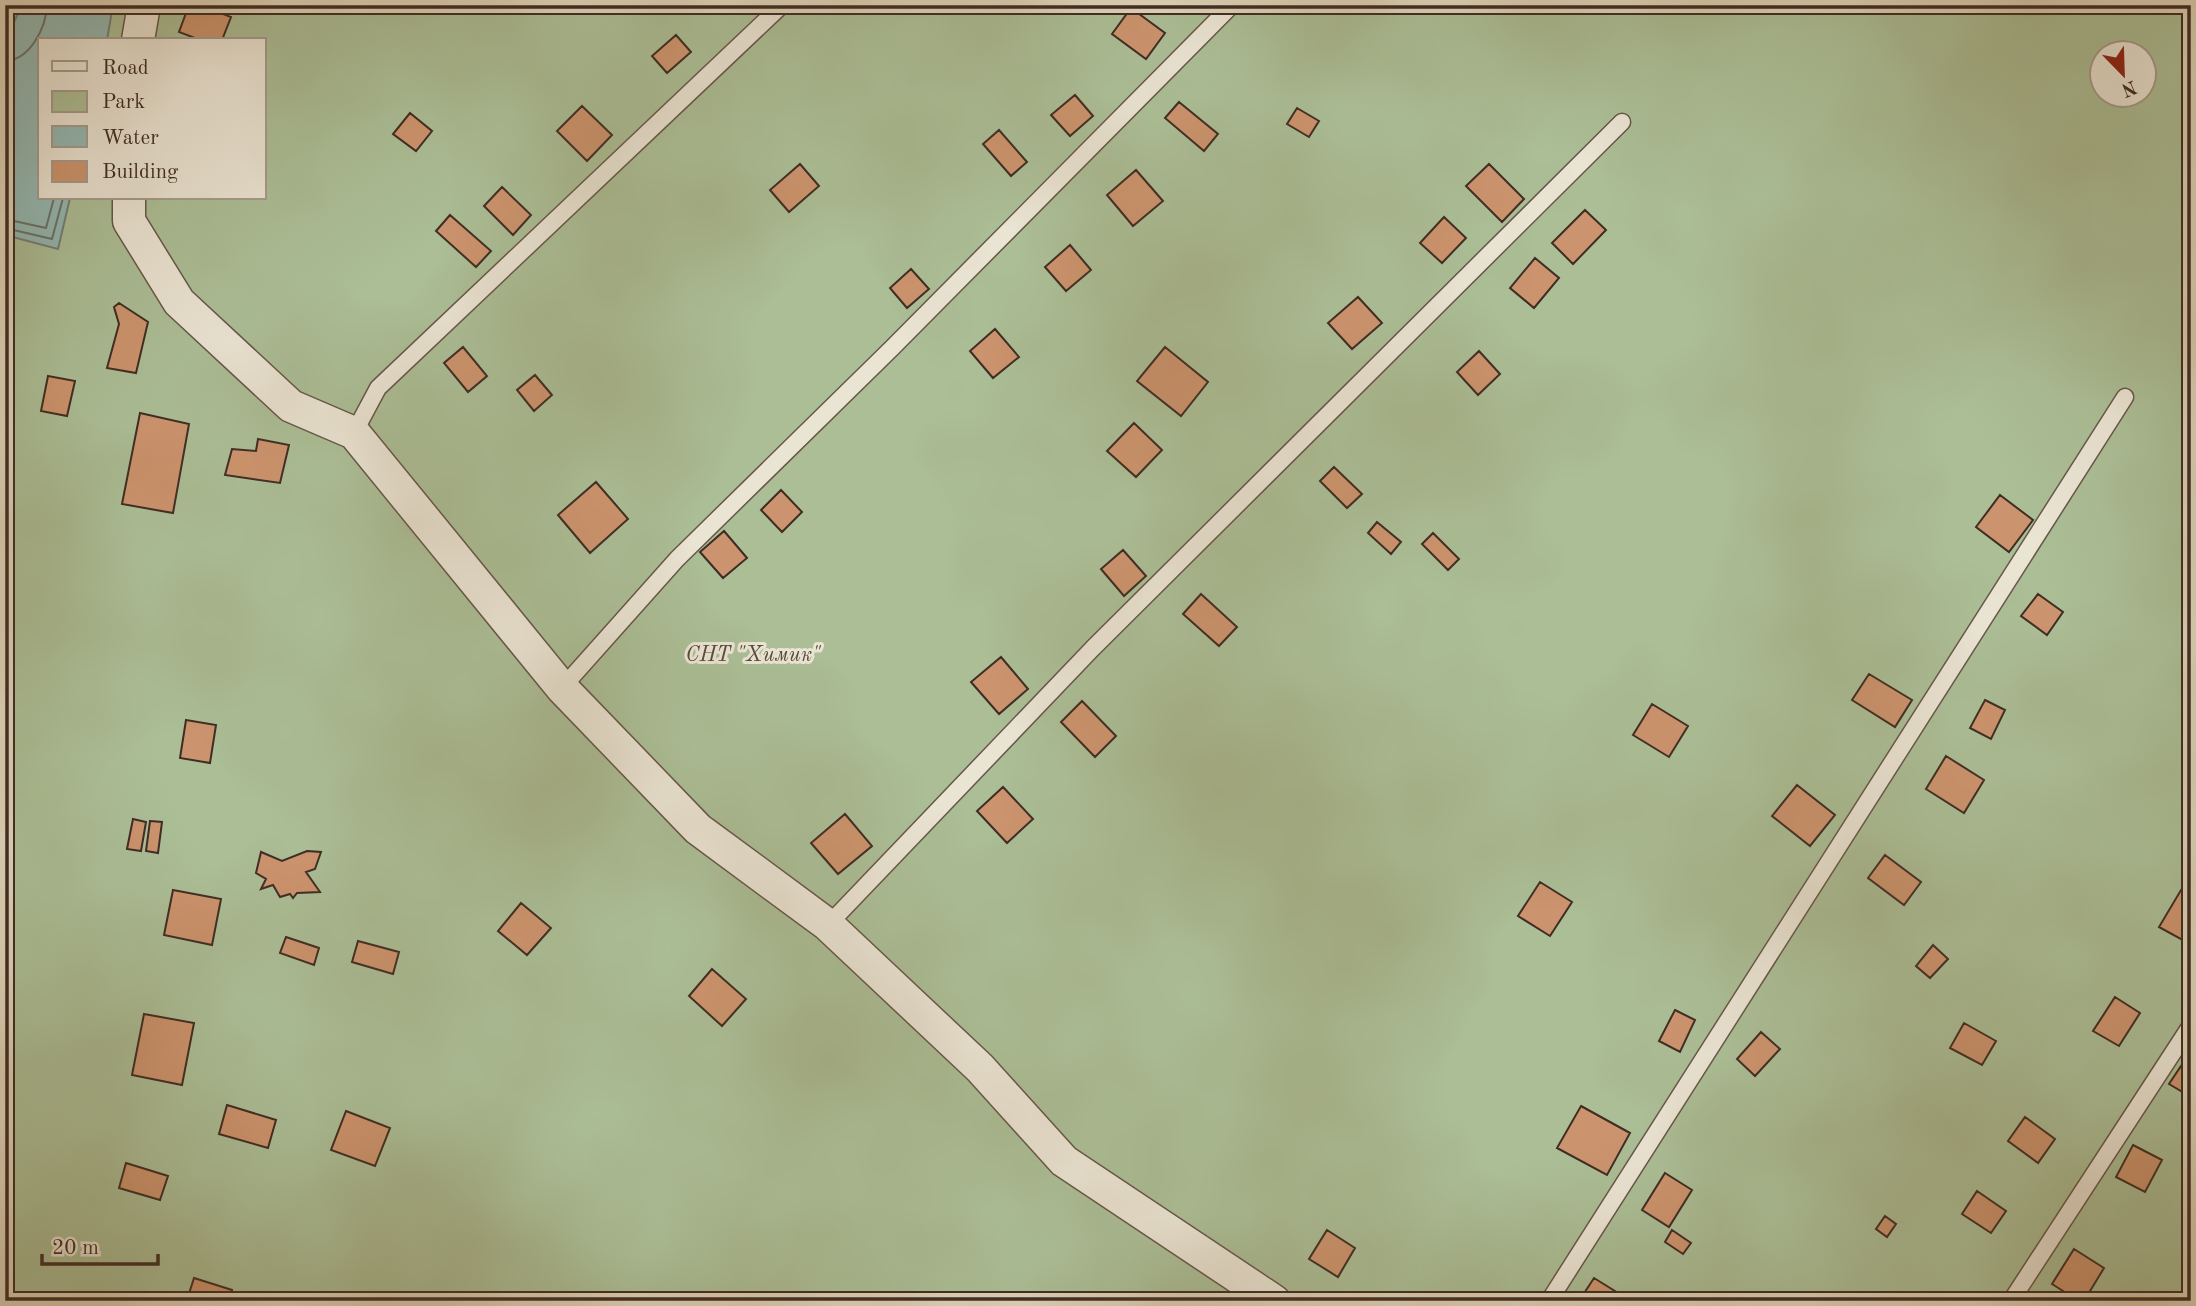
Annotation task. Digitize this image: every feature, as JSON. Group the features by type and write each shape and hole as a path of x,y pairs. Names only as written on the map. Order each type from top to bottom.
{"street":[{"path":"138,38 144,5"},
{"path":"129,200 129,220 179,302 291,407 354,433 562,688 698,829 828,925 980,1069 1064,1161 1274,1301"}],"lane":[{"path":"354,433 378,388 782,5"},
{"path":"562,688 677,559 882,358 1232,5"},
{"path":"828,925 1093,648 1622,122"},
{"path":"1549,1301 2125,397"},
{"path":"2011,1301 2191,1025"}],"green space":[{"name":"СНТ \"Химик\"","path":"5,5 2191,5 2191,1301 5,1301"}],"water":[{"path":"22,5 113,5 107,38 38,38 38,200 70,200 58,249 5,235 5,41"}],"building":[{"path":"189,5 200,5 231,17 223,38 195,38 179,32"},
{"path":"1131,8 1165,33 1146,59 1112,34"},
{"path":"676,35 691,52 667,73 652,56"},
{"path":"1075,95 1093,116 1070,136 1051,115"},
{"path":"1179,102 1218,134 1204,151 1165,118"},
{"path":"582,106 612,135 587,161 557,131"},
{"path":"1297,108 1319,121 1309,137 1287,124"},
{"path":"410,113 432,131 416,151 393,134"},
{"path":"999,130 1027,162 1011,176 983,144"},
{"path":"800,164 819,186 789,212 770,190"},
{"path":"1489,164 1524,199 1502,222 1466,186"},
{"path":"1136,170 1163,201 1133,226 1107,195"},
{"path":"502,187 531,215 513,235 484,206"},
{"path":"1585,210 1606,230 1573,264 1552,243"},
{"path":"450,215 491,251 476,267 436,231"},
{"path":"1444,217 1466,238 1442,263 1420,243"},
{"path":"1070,245 1091,270 1066,291 1045,267"},
{"path":"1535,258 1559,278 1534,308 1510,288"},
{"path":"911,269 929,289 907,308 890,288"},
{"path":"1358,297 1382,323 1352,349 1328,323"},
{"path":"119,303 148,322 136,373 107,368 119,324 114,307"},
{"path":"995,329 1019,357 993,378 970,351"},
{"path":"463,347 487,376 468,392 444,363"},
{"path":"1165,347 1208,382 1181,416 1137,381"},
{"path":"1479,351 1500,374 1478,395 1457,372"},
{"path":"535,375 552,395 534,411 517,390"},
{"path":"48,376 75,381 67,416 41,411"},
{"path":"140,413 189,424 173,513 122,504"},
{"path":"1134,423 1162,450 1136,477 1107,451"},
{"path":"258,439 289,445 280,483 225,475 232,449 256,451"},
{"path":"1334,467 1362,494 1347,508 1320,481"},
{"path":"596,482 628,519 590,553 558,515"},
{"path":"781,490 802,512 782,532 761,510"},
{"path":"2000,495 2033,520 2009,552 1976,527"},
{"path":"1377,522 1401,542 1391,554 1368,533"},
{"path":"724,531 747,558 723,578 700,552"},
{"path":"1433,533 1459,559 1448,570 1422,544"},
{"path":"1123,550 1146,576 1124,596 1101,569"},
{"path":"1201,594 1237,627 1219,646 1183,614"},
{"path":"2038,594 2063,612 2047,635 2021,616"},
{"path":"1001,657 1028,689 999,714 971,682"},
{"path":"1869,674 1912,700 1895,727 1852,700"},
{"path":"1985,700 2005,710 1991,739 1970,728"},
{"path":"1082,701 1116,736 1095,757 1061,722"},
{"path":"1652,704 1688,726 1669,757 1633,735"},
{"path":"186,720 216,725 210,763 180,758"},
{"path":"1946,756 1984,780 1964,813 1926,789"},
{"path":"1797,785 1835,815 1810,846 1772,816"},
{"path":"1003,787 1033,819 1007,843 977,811"},
{"path":"845,814 872,846 838,874 811,843"},
{"path":"133,819 146,822 141,851 127,849"},
{"path":"150,821 162,822 158,853 146,851"},
{"path":"307,851 321,852 315,869 306,872 320,892 297,893 293,898 290,894 280,897 273,885 261,889 266,879 256,873 261,852 282,861"},
{"path":"1885,855 1921,882 1904,905 1868,878"},
{"path":"1540,882 1572,902 1550,936 1518,916"},
{"path":"173,890 221,899 212,945 164,935"},
{"path":"2181,890 2191,896 2191,938 2188,943 2159,927"},
{"path":"521,903 551,928 527,955 498,931"},
{"path":"286,937 319,948 314,965 280,953"},
{"path":"358,941 399,952 393,974 352,962"},
{"path":"1933,945 1948,959 1930,978 1916,966"},
{"path":"712,969 746,999 722,1026 689,996"},
{"path":"2115,997 2140,1013 2119,1046 2093,1031"},
{"path":"1675,1010 1695,1020 1680,1052 1659,1041"},
{"path":"144,1014 194,1023 182,1085 132,1075"},
{"path":"1964,1023 1996,1041 1982,1065 1950,1048"},
{"path":"1761,1032 1780,1049 1755,1076 1737,1059"},
{"path":"2191,1051 2191,1097 2169,1084"},
{"path":"227,1105 276,1120 268,1148 219,1134"},
{"path":"1581,1106 1630,1133 1607,1175 1557,1148"},
{"path":"346,1111 390,1128 375,1166 331,1150"},
{"path":"2025,1117 2055,1139 2038,1163 2008,1141"},
{"path":"2133,1145 2162,1160 2145,1192 2116,1177"},
{"path":"126,1163 168,1176 160,1200 119,1188"},
{"path":"1665,1173 1692,1190 1669,1227 1642,1210"},
{"path":"1977,1191 2006,1211 1991,1233 1962,1214"},
{"path":"1885,1216 1896,1224 1887,1237 1876,1229"},
{"path":"1327,1230 1355,1248 1338,1277 1309,1259"},
{"path":"1672,1230 1691,1243 1683,1254 1665,1242"},
{"path":"2074,1249 2104,1268 2084,1301 2079,1301 2052,1284"},
{"path":"194,1278 232,1290 228,1301 187,1300"},
{"path":"1594,1278 1623,1296 1620,1301 1579,1301"}]}
